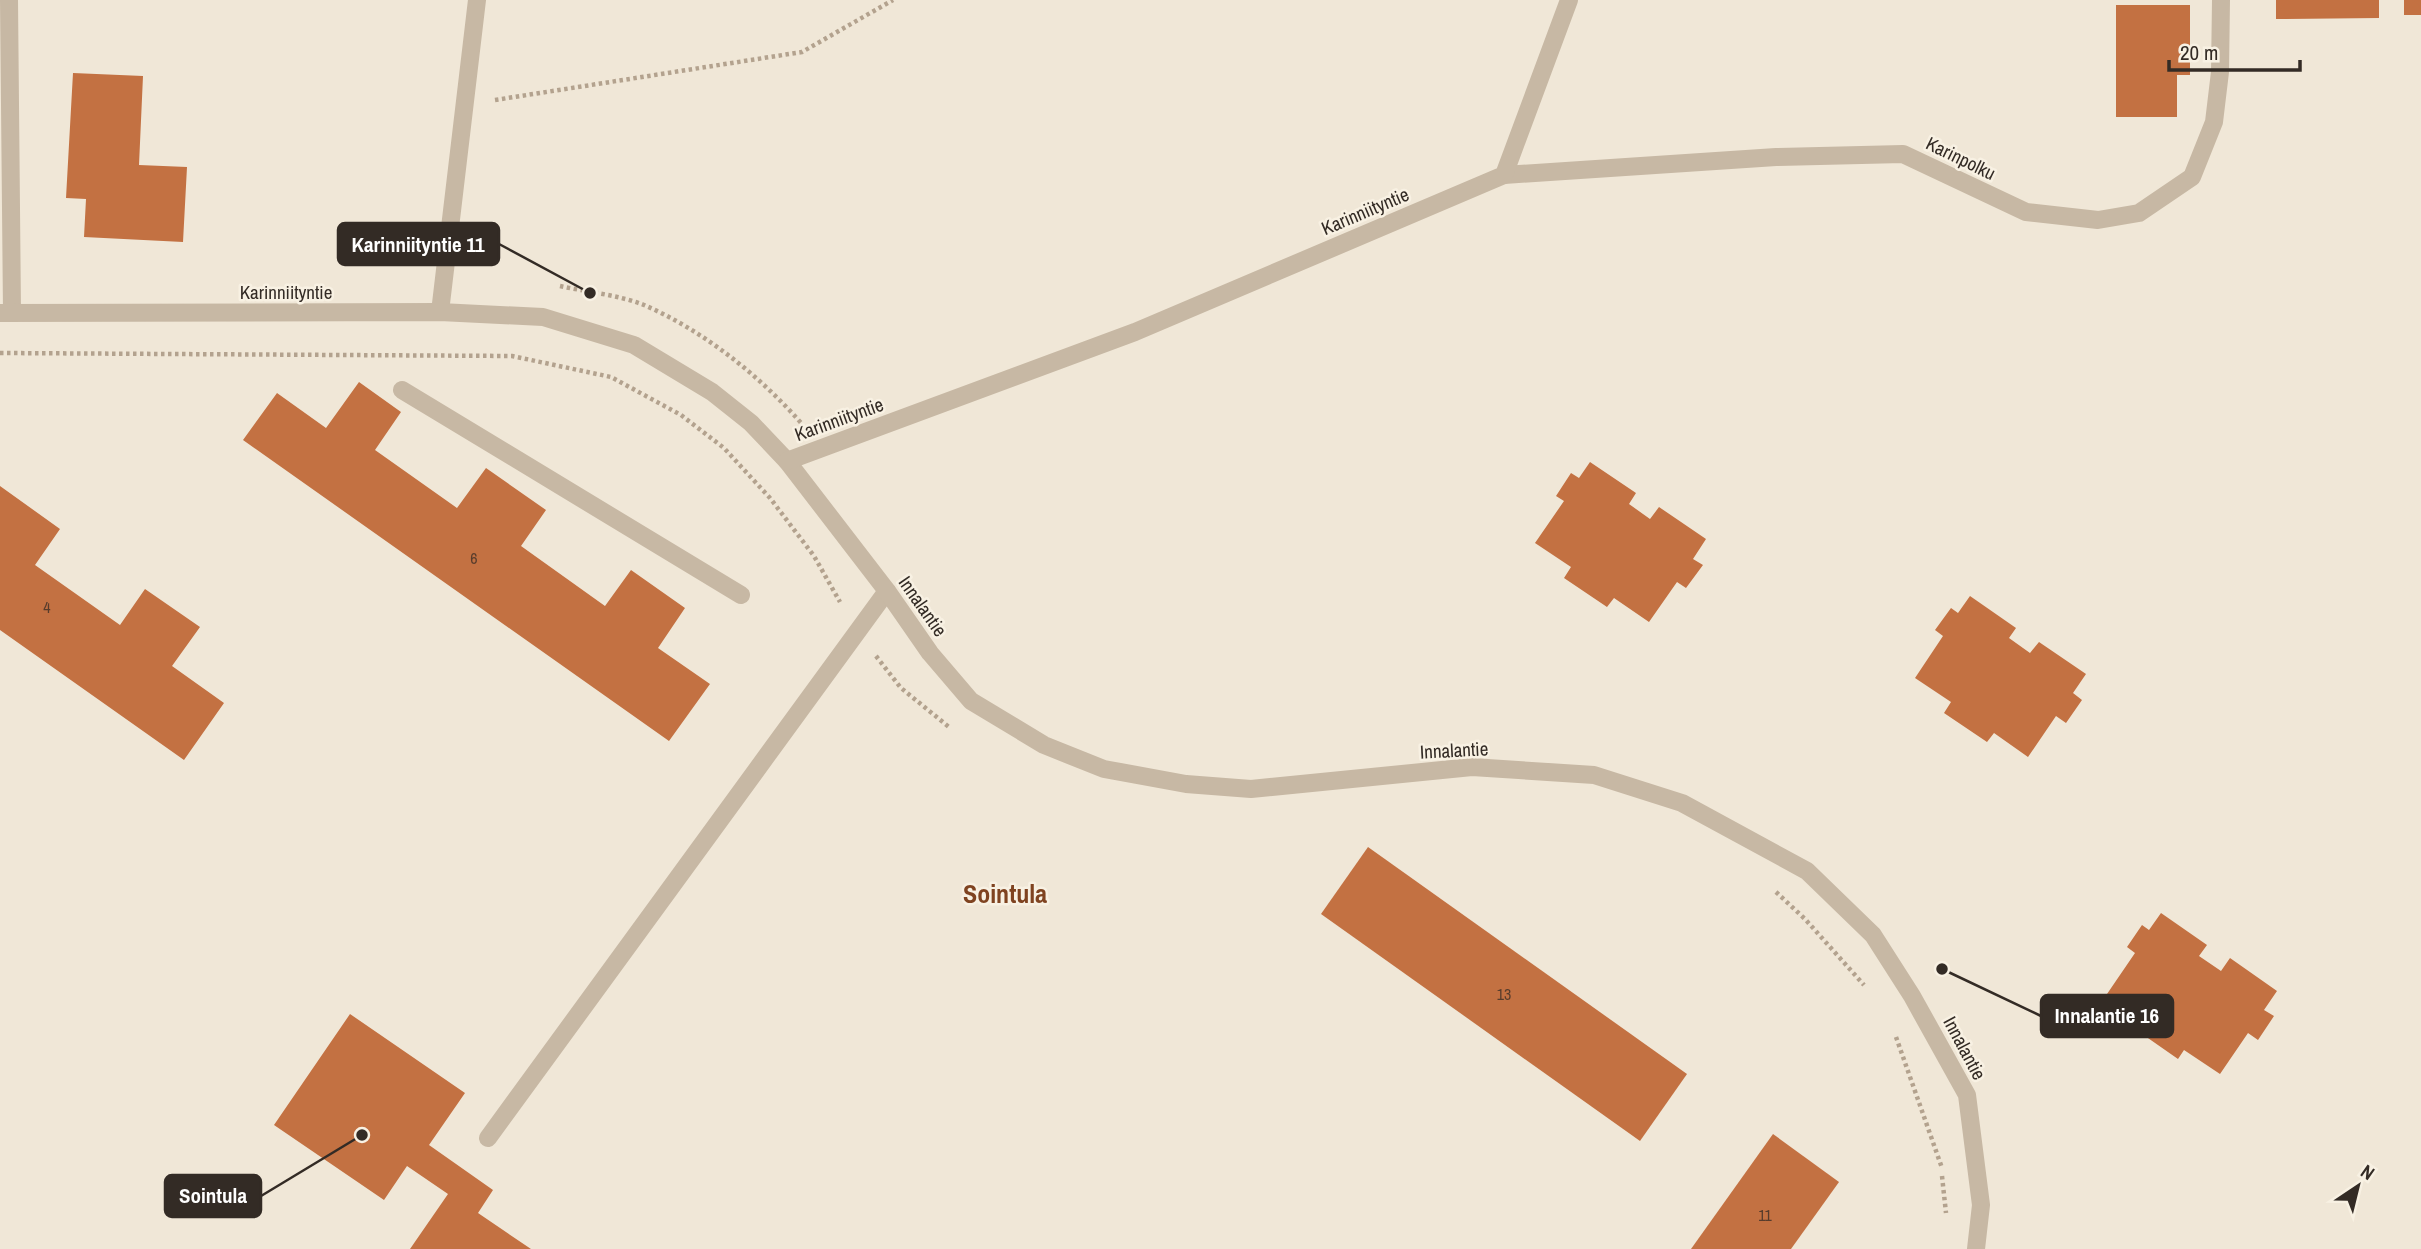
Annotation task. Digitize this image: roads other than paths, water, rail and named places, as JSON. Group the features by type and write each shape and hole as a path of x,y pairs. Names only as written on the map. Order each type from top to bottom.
{"street":[{"path":"6,313 5,80 9,0"},
{"path":"440,312 477,0"},
{"path":"1504,175 1569,0"},
{"name":"Karinpolku","path":"1504,175 1776,157 1903,154 2026,212 2098,220 2139,213 2192,177 2214,122 2220,72 2221,0"},
{"name":"Karinniityntie","path":"6,313 440,312 543,317 634,345 712,392 751,423 787,461 1135,332 1504,175"},
{"path":"401,390 741,595"},
{"name":"Innalantie","path":"787,461 887,591 930,653 971,701 1044,746 1104,769 1186,784 1251,789 1472,767 1594,775 1682,803 1807,871 1873,935 1912,996 1967,1095 1981,1205 1976,1249"},
{"path":"488,1138 887,591"}],"place":[{"name":"Karinniityntie 11","path":"590,293"},
{"name":"Innalantie 16","path":"1942,969"},
{"name":"Sointula","path":"362,1135"}],"district":[{"name":"Sointula","path":"1005,893"}]}
